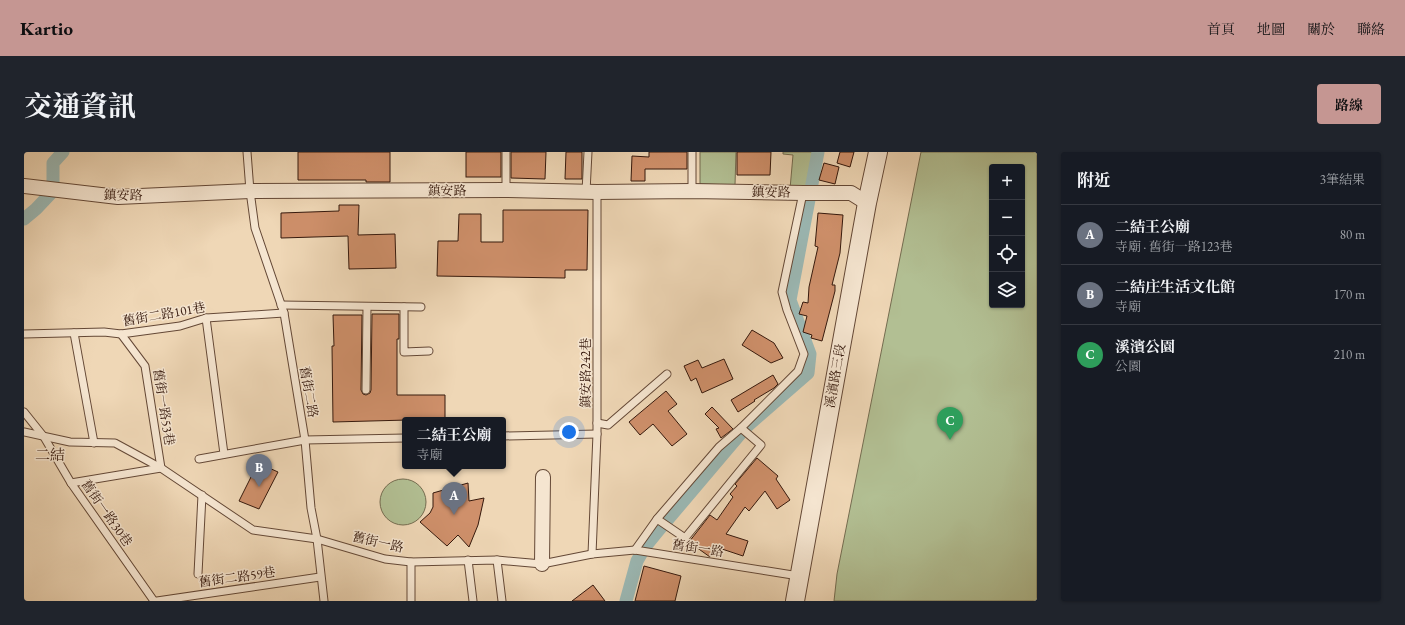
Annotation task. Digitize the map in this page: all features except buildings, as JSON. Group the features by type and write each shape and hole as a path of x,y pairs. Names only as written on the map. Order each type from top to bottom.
{"street":[{"name":"溪濱路三段","path":"795,601 798,576 867,203 878,152"},
{"name":"鎮安路","path":"29,187 118,196 250,191 506,190 592,192 820,192 851,193 867,203"},
{"path":"542,564 543,477"}],"lane":[{"name":"舊街二路","path":"247,152 254,228 284,313 305,440 311,508 317,539 320,577 324,601"},
{"path":"506,152 506,190"},
{"name":"鎮安路242巷","path":"588,152 592,192 597,423 592,554"},
{"path":"692,152 692,191"},
{"path":"635,550 657,519 719,447 741,428 798,371 804,354 787,310 782,292 803,193"},
{"path":"281,305 421,307"},
{"path":"366,390 367,307"},
{"path":"404,307 404,352 429,352"},
{"name":"舊街二路101巷","path":"24,334 104,332 121,334 180,326 206,318 284,313"},
{"path":"206,318 224,454"},
{"path":"74,333 94,443"},
{"name":"舊街一路53巷","path":"121,334 146,366 161,468"},
{"path":"597,423 608,426 667,374"},
{"name":"舊街一路30巷","path":"24,412 44,437 71,483 154,601"},
{"path":"657,519 685,538 761,445 741,428"},
{"name":"舊街一路","path":"24,432 70,442 114,443 161,468 253,530 317,539 385,559 411,562 497,560 542,564 592,554 635,550 798,576"},
{"path":"506,436 597,434"},
{"path":"199,459 305,440 402,438"},
{"path":"71,483 161,468"},
{"path":"198,574 202,495"},
{"path":"468,560 473,601"},
{"path":"497,560 502,601"},
{"path":"411,562 411,601"},
{"name":"舊街二路59巷","path":"157,601 320,577"}],"green space":[{"path":"700,152 736,152 735,185 700,184"},
{"path":"783,152 816,152 809,188 790,189 793,155 783,154"},
{"path":"921,152 1037,152 1037,601 834,601 837,574"},
{"path":"403,479 416,483 422,489 426,502 422,515 416,521 403,525 390,521 384,515 380,502 384,489 390,483"}],"waterway":[{"path":"24,219 53,191 53,163 63,152"},
{"path":"626,601 637,561 645,547 746,427 808,373 810,354 790,300 818,152"}],"place":[{"name":"溪濱公園","path":"950,440"},
{"name":"二結庄生活文化館","path":"259,487"},
{"name":"二結王公廟","path":"454,515"}],"district":[{"name":"二結","path":"50,454"}]}
